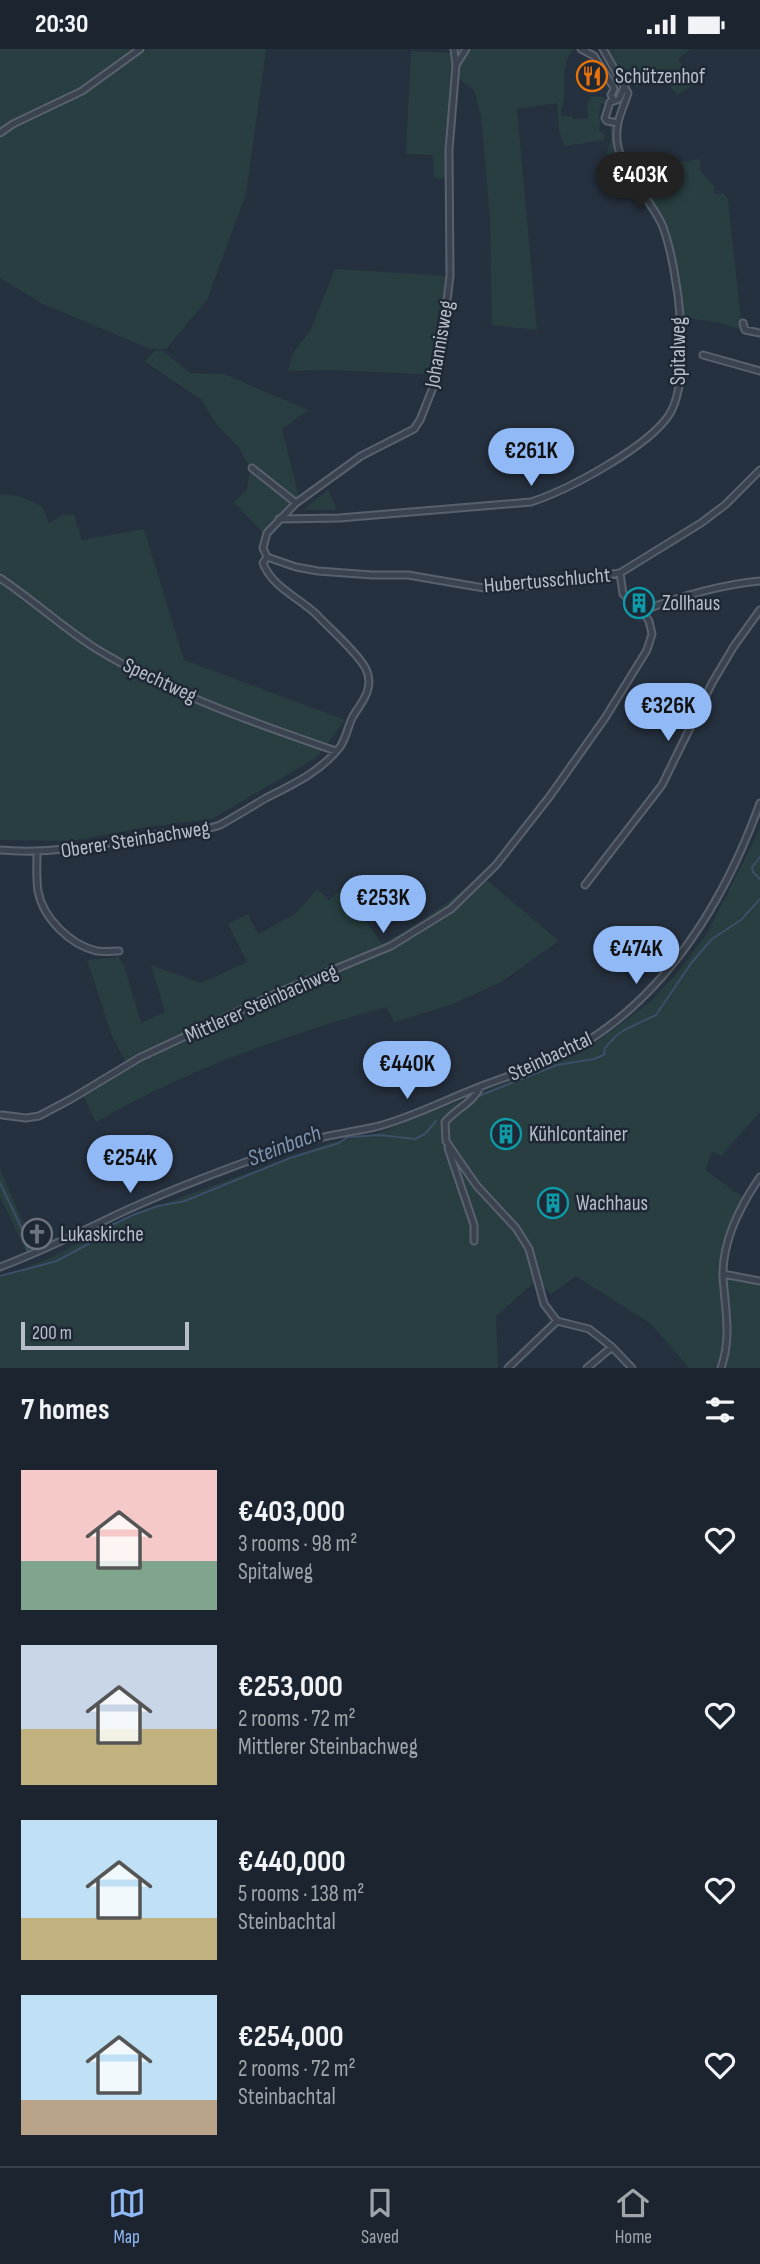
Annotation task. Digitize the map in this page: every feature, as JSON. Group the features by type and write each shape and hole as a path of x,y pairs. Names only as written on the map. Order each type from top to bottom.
{"street":[{"path":"0,133 82,91 141,49"},
{"name":"Johannisweg","path":"267,557 263,548 264,541 279,519 296,503 374,448 414,429 438,375 450,276 449,150 456,65 454,49"},
{"path":"456,65 466,49"},
{"path":"580,49 594,56 601,66 613,86 611,95 614,101"},
{"path":"603,49 625,85 618,99 610,102 605,118 618,123"},
{"name":"Spitalweg","path":"279,519 339,518 531,502 625,455 655,431 669,415 678,396 681,376 681,330 674,275 668,244 657,214 627,170 619,153 618,123 628,94 625,85"},
{"path":"743,323 745,330 760,333"},
{"path":"703,355 760,371"},
{"path":"252,468 296,503"},
{"path":"620,574 701,523 725,505 760,470"},
{"name":"Hubertusschlucht","path":"267,557 318,571 408,575 490,589 620,574 623,594 642,611"},
{"name":"Oberer Steinbachweg","path":"0,850 37,853 64,851 173,832 211,829 309,776 336,751 368,692 366,669 356,655 313,612 271,579 263,563 267,557"},
{"name":"Spechtweg","path":"0,578 93,646 129,667 225,711 336,751"},
{"path":"642,611 692,593 730,584 760,581"},
{"path":"584,885 662,785 712,683 760,610"},
{"name":"Mittlerer Steinbachweg","path":"2,1115 26,1118 39,1115 139,1058 275,994 391,946 451,909 496,865 550,796 605,718 646,650 652,634 649,621 642,611"},
{"name":"Steinbachtal","path":"0,1267 238,1165 326,1135 376,1127 580,1046 631,1009 651,990 688,945 710,908 760,803"},
{"path":"37,853 38,892 51,921 75,941 96,951 119,951"},
{"path":"474,1241 474,1225 446,1141 446,1122 453,1113 473,1100 481,1086"},
{"path":"446,1141 477,1186 516,1228 529,1249 544,1304 557,1321 589,1329 612,1347 632,1368"},
{"path":"721,1368 726,1355 729,1329 723,1274 730,1232 745,1198 760,1177"},
{"path":"723,1274 760,1281"},
{"path":"508,1368 557,1321"},
{"path":"587,1368 612,1347"}],"green space":[{"path":"0,49 266,49 246,194 207,300 166,349 150,349 43,304 0,278"},
{"path":"452,49 466,49 456,65 449,150 451,177 434,178 433,155 406,154 411,51 452,53"},
{"path":"469,49 573,49 565,68 561,116 572,116 573,119 588,118 589,96 608,100 605,105 601,103 598,119 601,119 599,130 605,135 604,140 564,146 559,130 557,103 517,109 537,330 492,325 490,219 481,116 474,90 458,78 460,66"},
{"path":"605,49 691,49 678,59 694,85 677,95 660,73 636,88 619,64 615,66"},
{"path":"615,126 619,153 628,170 700,159 700,171 715,187 714,193 723,193 728,199 742,330 684,317 683,311 678,307 668,244 654,212 605,159 611,140 610,127"},
{"path":"335,269 450,276 438,375 332,370 288,371 293,353 310,331"},
{"path":"156,350 163,351 190,373 224,374 308,410 282,429 299,497 264,534 234,502 247,489 250,469 240,449 213,420 202,400 144,361"},
{"path":"328,490 337,510 303,510"},
{"path":"0,494 18,496 42,506 49,523 63,515 74,514 82,540 144,529 184,660 345,720 317,757 212,819 72,841 0,840"},
{"path":"760,829 760,1112 721,1156 712,1152 705,1170 744,1198 729,1232 722,1275 760,1283 760,1368 689,1368 651,1324 576,1276 551,1294 537,1280 496,1316 498,1368 0,1368 0,1278 50,1258 125,1218 326,1144 379,1133 583,1052 650,1002 680,970 707,933"},
{"path":"480,874 559,941 501,982 451,1005 394,1022 386,1007 311,1029 201,1070 96,1122 82,1094 126,1063 112,1036 87,960 118,957 124,965 141,1023 165,1012 151,965 201,983 247,962 228,924 248,914 258,934 295,914 317,889 329,900 342,888 382,944 446,903"},
{"path":"0,1169 35,1250 27,1253 0,1196"}],"waterway":[{"name":"Steinbach","path":"760,857 752,867 760,879"},
{"name":"Steinbach","path":"479,1096 557,1065 604,1055 605,1048 616,1036 656,1015 692,962 712,939 741,920 760,899"},
{"name":"Steinbach","path":"0,1276 57,1261 90,1243 108,1227 133,1215 158,1206 185,1201 290,1158 339,1143 348,1137 380,1135 415,1139 425,1134 436,1121"},
{"path":"0,1183 23,1231"},
{"path":"23,1236 28,1252"}],"place":[{"name":"Schützenhof","path":"592,76"},
{"name":"Zollhaus","path":"639,603"},
{"name":"Kühlcontainer","path":"506,1134"},
{"name":"Wachhaus","path":"553,1203"},
{"name":"Lukaskirche","path":"37,1234"}]}
